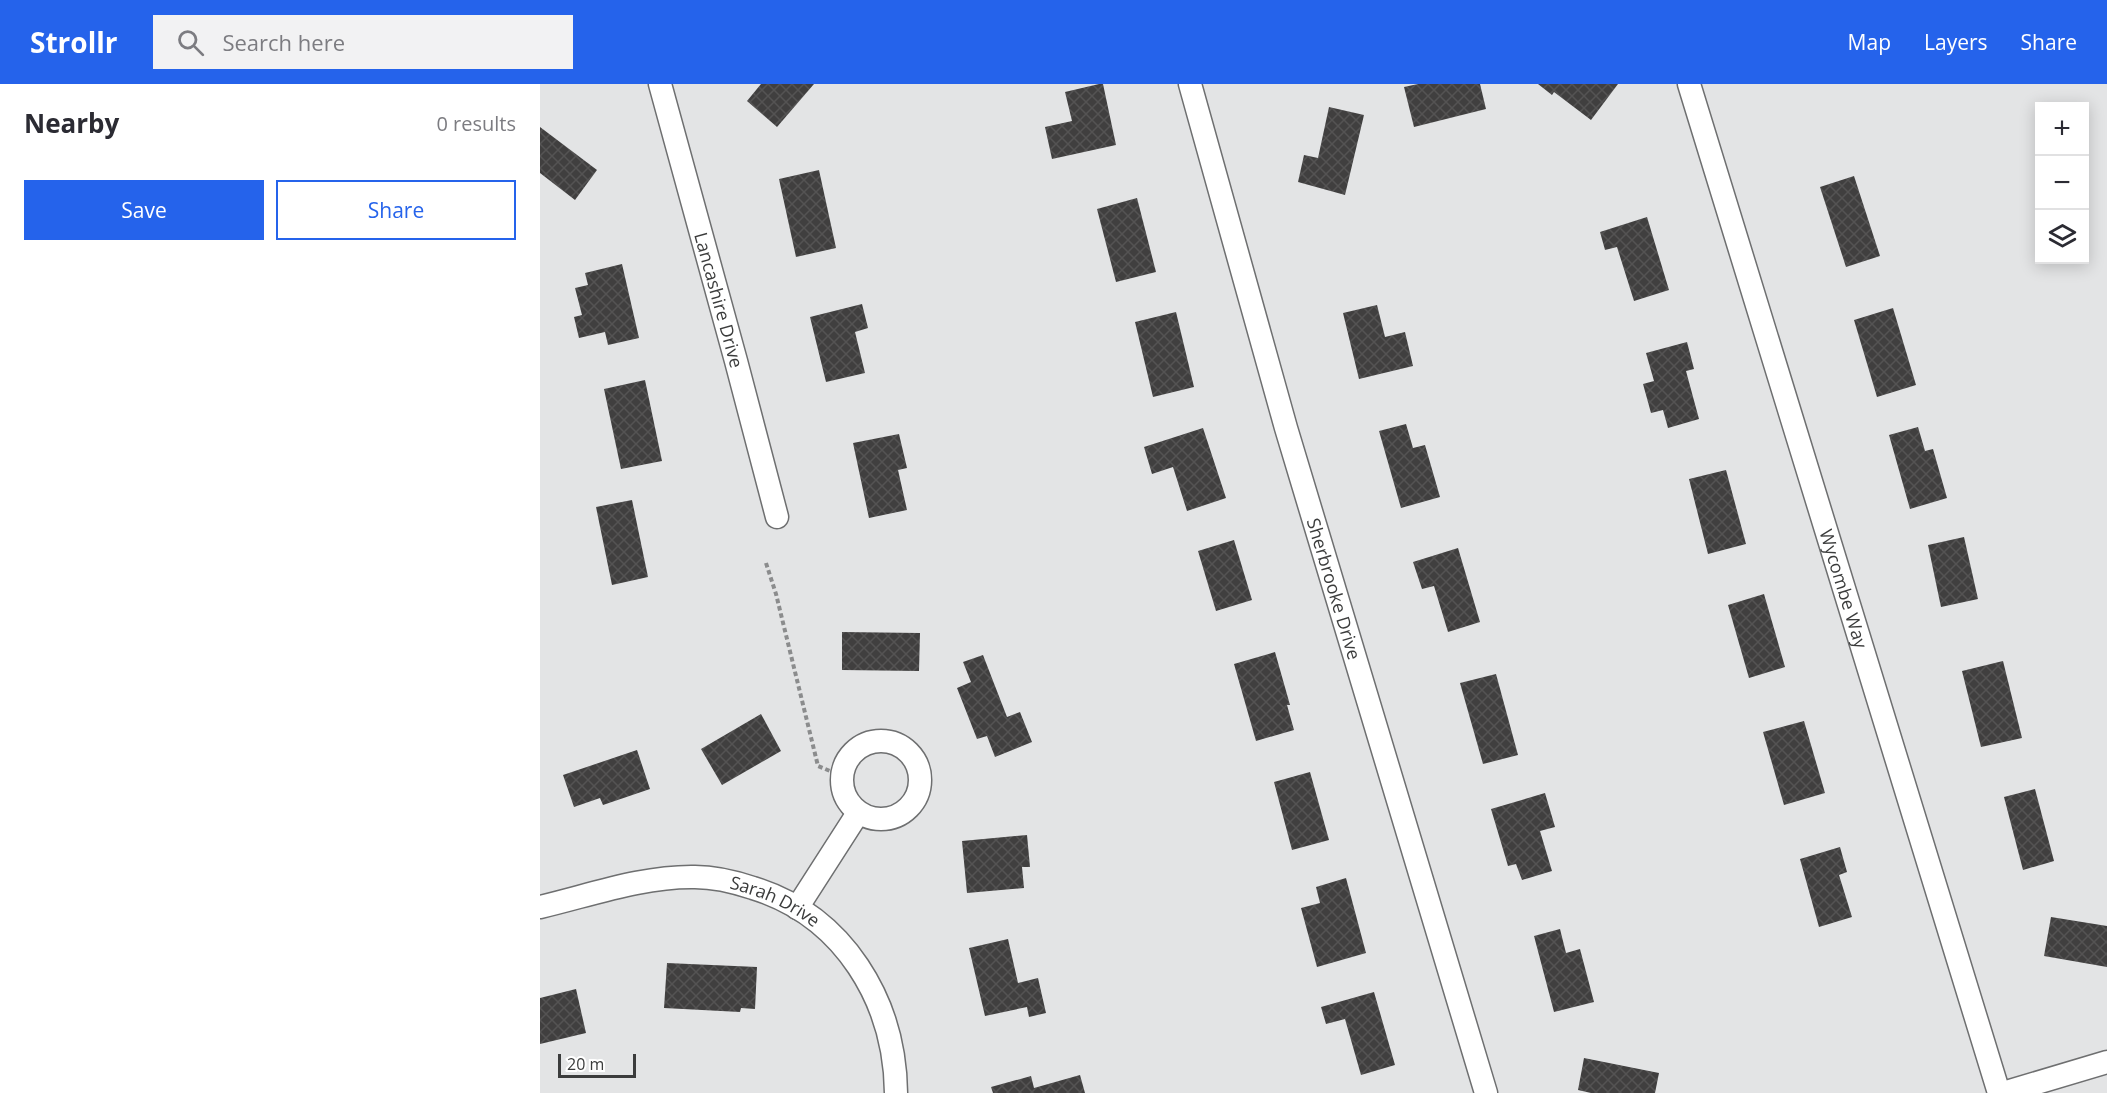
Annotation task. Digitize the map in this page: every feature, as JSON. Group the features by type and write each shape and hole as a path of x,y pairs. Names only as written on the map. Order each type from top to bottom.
{"street":[{"name":"Lancashire Drive","path":"660,84 777,517"},
{"name":"Sherbrooke Drive","path":"1190,84 1290,439 1485,1093"},
{"name":"Wycombe Way","path":"1689,84 2001,1093"},
{"path":"880,741 893,743 905,749 914,759 919,772 920,785 916,798 908,809 884,820 871,819 858,813 845,797 842,776 849,757 867,743 880,741"},
{"path":"797,908 858,813"},
{"name":"Sarah Drive","path":"540,907 658,878 698,876 733,881 768,892 797,908 823,927 844,947 866,976 882,1009 892,1047 896,1093"},
{"path":"2001,1093 2107,1062"}],"path":[{"path":"766,564 776,594 818,765 842,776"}],"building":[{"path":"761,84 814,84 777,127 747,101"},
{"path":"1103,84 1116,145 1052,159 1045,127 1072,121 1065,92"},
{"path":"1418,84 1480,84 1486,109 1414,127 1404,87"},
{"path":"1538,84 1618,84 1591,120 1554,92 1552,95"},
{"path":"1329,107 1364,115 1345,195 1298,182 1304,155 1318,158"},
{"path":"540,127 597,170 575,200 540,173"},
{"path":"819,170 836,248 796,257 779,179"},
{"path":"1854,176 1880,256 1846,267 1820,187"},
{"path":"1137,198 1156,272 1116,282 1097,209"},
{"path":"1647,217 1669,290 1634,301 1617,247 1605,250 1600,232"},
{"path":"622,264 639,338 608,345 605,332 579,338 574,317 582,315 575,288 588,285 585,273"},
{"path":"862,304 868,328 855,332 865,373 826,382 810,317"},
{"path":"1377,305 1385,337 1405,332 1413,366 1359,379 1343,313"},
{"path":"1893,308 1916,385 1877,397 1854,320"},
{"path":"1176,312 1194,387 1153,397 1135,322"},
{"path":"1687,342 1694,369 1686,371 1699,419 1668,428 1663,410 1651,413 1643,384 1654,381 1646,353"},
{"path":"645,380 662,461 621,469 604,389"},
{"path":"1406,424 1413,448 1425,445 1440,497 1401,508 1379,431"},
{"path":"1918,427 1925,451 1933,449 1947,498 1910,509 1889,435"},
{"path":"1203,428 1226,498 1187,511 1173,467 1152,474 1144,447"},
{"path":"899,434 907,468 898,470 907,510 869,518 853,443"},
{"path":"1726,470 1746,544 1708,554 1689,479"},
{"path":"632,500 648,577 612,585 596,507"},
{"path":"1964,537 1978,599 1941,607 1928,545"},
{"path":"1234,540 1252,600 1216,611 1198,551"},
{"path":"1458,548 1480,622 1448,632 1434,586 1422,589 1413,562"},
{"path":"1764,594 1785,667 1749,678 1728,605"},
{"path":"842,632 920,633 919,671 842,670"},
{"path":"1275,652 1290,705 1287,705 1294,730 1256,741 1234,664"},
{"path":"983,655 1007,717 1020,712 1032,742 995,757 987,736 977,739 957,688 971,682 963,662"},
{"path":"2003,661 2022,738 1981,747 1962,671"},
{"path":"1496,674 1518,755 1483,764 1460,683"},
{"path":"761,714 781,751 722,785 701,749"},
{"path":"1804,721 1825,793 1784,805 1763,732"},
{"path":"637,750 650,789 603,805 600,798 574,807 563,775"},
{"path":"1310,772 1329,840 1292,850 1274,782"},
{"path":"2035,789 2054,861 2023,870 2004,797"},
{"path":"1545,793 1555,827 1540,831 1552,871 1522,880 1516,864 1508,866 1491,809"},
{"path":"1027,835 1030,867 1022,867 1024,888 967,893 962,841"},
{"path":"1840,847 1847,872 1839,875 1852,917 1819,927 1800,859"},
{"path":"1346,878 1366,953 1317,967 1301,908 1320,903 1316,887"},
{"path":"2051,917 2107,926 2107,967 2044,956"},
{"path":"1560,929 1566,953 1580,949 1594,1002 1554,1012 1534,936"},
{"path":"1008,939 1018,983 1038,978 1046,1013 1029,1017 1027,1007 985,1016 969,948"},
{"path":"667,963 757,967 755,1009 741,1008 740,1012 664,1008"},
{"path":"576,989 586,1033 540,1044 540,998"},
{"path":"1374,992 1395,1065 1361,1075 1345,1019 1326,1024 1321,1007"},
{"path":"1584,1058 1659,1073 1655,1093 1591,1093 1578,1090"},
{"path":"1080,1075 1085,1093 993,1093 991,1087 1031,1076 1034,1088"}]}
